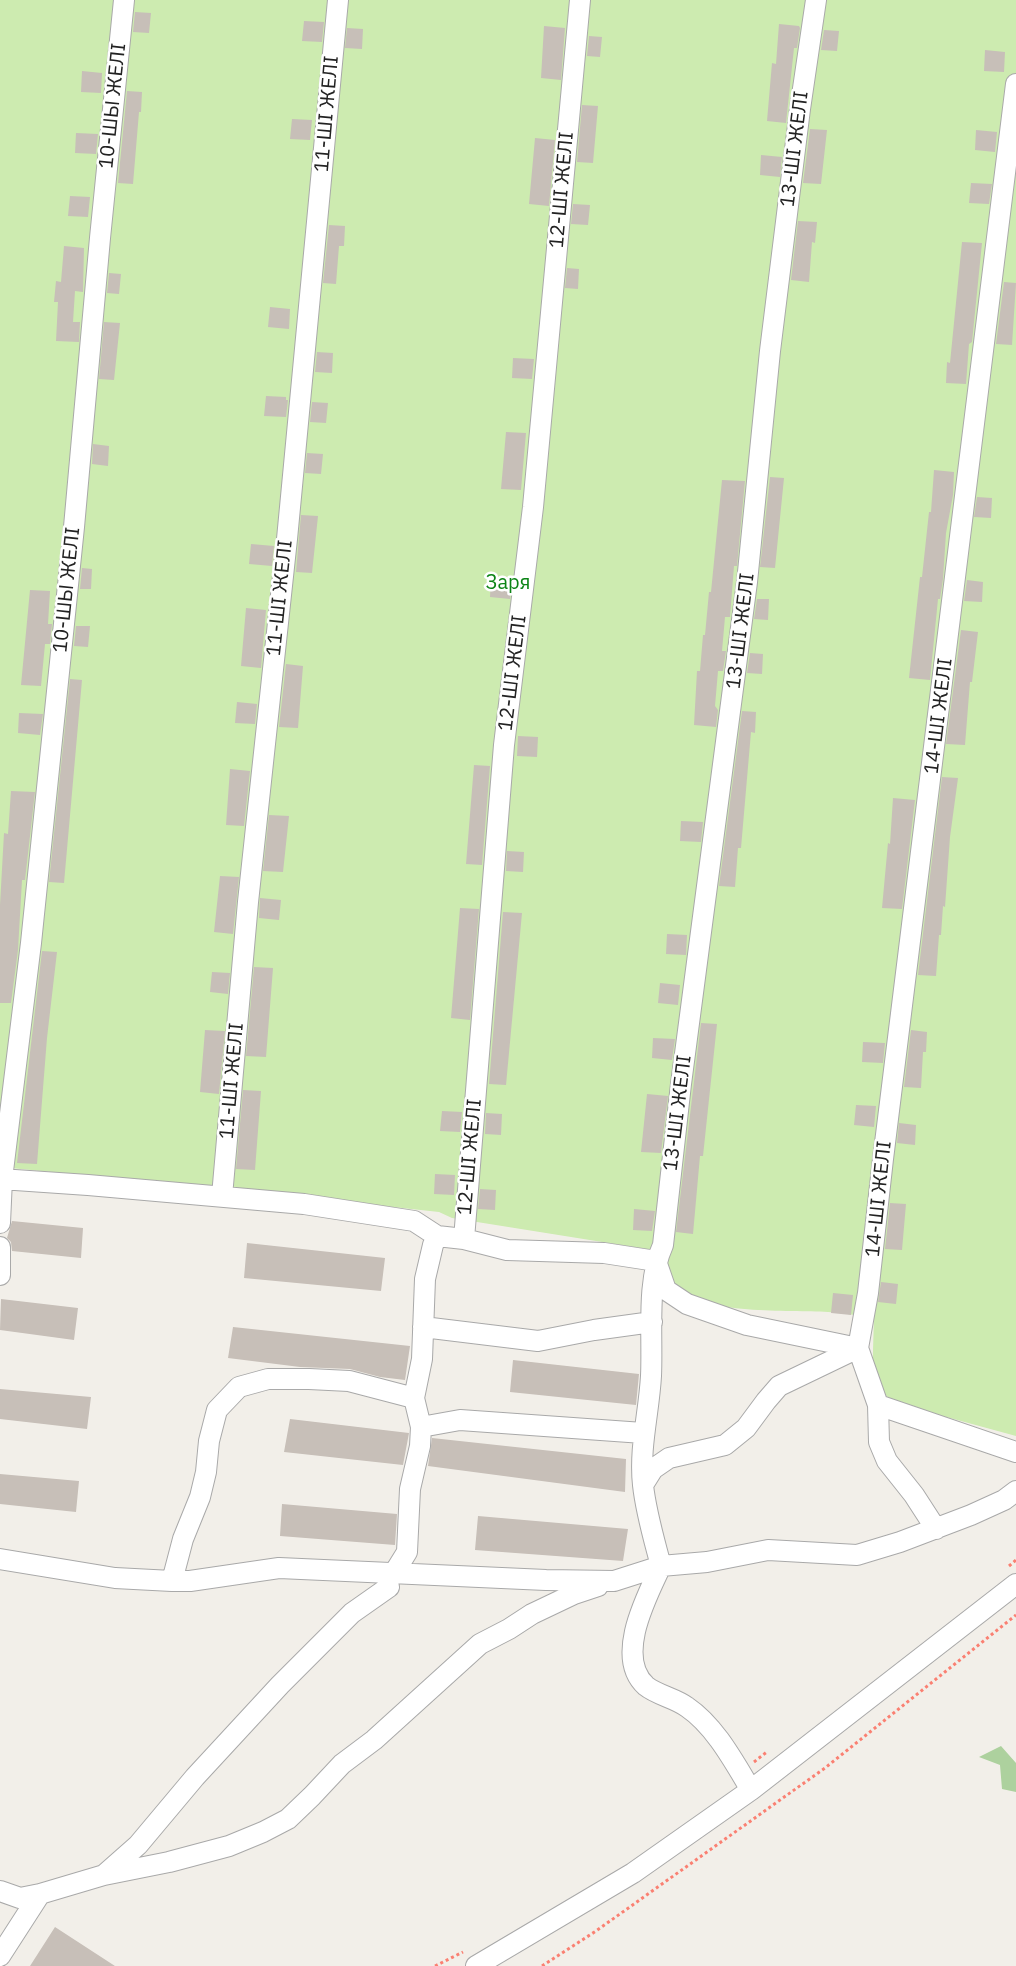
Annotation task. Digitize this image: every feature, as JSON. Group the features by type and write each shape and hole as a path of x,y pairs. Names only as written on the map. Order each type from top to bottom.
{"street":[{"name":"10-ШЫ ЖЕЛІ","path":"0,1223 1,1179 31,943 124,0"},
{"name":"11-ШІ ЖЕЛІ","path":"222,1196 248,902 287,539 338,0"},
{"name":"12-ШІ ЖЕЛІ","path":"464,1239 504,745 533,507 580,0"},
{"name":"13-ШІ ЖЕЛІ","path":"661,1566 643,1485 643,1433 651,1378 656,1261 663,1245 681,1084 747,582 770,351 816,0"},
{"name":"14-ШІ ЖЕЛІ","path":"858,1348 868,1293 1016,84"},
{"path":"1,1179 304,1204 414,1221 438,1236 464,1239 507,1250 604,1253 656,1261 666,1290 687,1304 747,1325 858,1348"},
{"path":"104,1875 138,1845 195,1777 280,1685 352,1612 392,1580 407,1552 410,1489 420,1446 421,1426 414,1398 422,1359 425,1279 433,1245 438,1236"},
{"path":"0,1247 0,1274"},
{"path":"423,1327 538,1341 652,1322"},
{"path":"858,1348 878,1405 879,1442 887,1461 914,1495 936,1529"},
{"path":"643,1485 653,1469 669,1458 725,1445 746,1428 765,1401 780,1386 858,1348"},
{"path":"172,1581 183,1539 200,1497 206,1472 209,1441 217,1410 239,1387 268,1379 339,1380 414,1398"},
{"path":"878,1405 1016,1452"},
{"path":"421,1426 460,1420 643,1433"},
{"path":"0,1891 20,1898 40,1894 104,1875 169,1862 229,1846 263,1832 288,1818 342,1764 374,1740 480,1644 532,1614 574,1594 661,1566 707,1562 768,1550 857,1555 936,1529 1004,1500 1016,1491"},
{"path":"0,1559 115,1578 172,1581 190,1581 279,1568 392,1580 614,1581"},
{"path":"661,1566 642,1606 632,1648 633,1667 646,1686 687,1707 718,1737 751,1790"},
{"path":"476,1966 633,1873 751,1790 1016,1584"},
{"path":"0,1956 40,1894"}],"path":[{"path":"542,1966 596,1931 825,1768 1016,1615"}],"green space":[{"name":"Заря","path":"0,0 1016,0 1016,1436 895,1403 872,1384 874,1317 828,1312 747,1309 705,1302 688,1296 672,1284 666,1265 665,1252 452,1218 439,1212 0,1167"},
{"path":"1001,1746 1016,1763 1016,1792 1002,1789 1000,1765 979,1757"}],"building":[{"path":"135,12 151,13 149,33 133,32"},
{"path":"304,21 324,22 322,42 302,41"},
{"path":"779,24 800,28 797,48 794,48 786,123 767,121 772,63 776,64"},
{"path":"544,26 565,28 561,80 541,78"},
{"path":"347,28 363,29 362,49 345,48"},
{"path":"824,30 839,31 837,51 821,50"},
{"path":"589,36 602,37 600,57 587,56"},
{"path":"985,50 1005,52 1004,72 984,71"},
{"path":"82,71 102,73 101,93 81,92"},
{"path":"127,91 142,92 133,184 118,183"},
{"path":"582,105 598,106 593,163 577,162"},
{"path":"292,119 312,120 310,140 290,139"},
{"path":"810,129 827,130 821,184 803,183"},
{"path":"976,130 997,132 995,152 975,150"},
{"path":"76,133 98,134 96,154 75,153"},
{"path":"535,138 555,140 549,206 529,204"},
{"path":"761,155 782,157 780,177 760,175"},
{"path":"971,183 992,184 989,204 969,203"},
{"path":"70,196 90,197 88,217 68,216"},
{"path":"573,204 590,205 588,225 571,224"},
{"path":"798,221 817,222 815,243 812,242 809,282 791,280"},
{"path":"329,225 345,226 344,246 339,246 336,284 323,283"},
{"path":"962,242 982,243 966,384 946,383"},
{"path":"64,246 84,248 83,292 75,291 73,322 80,322 79,342 56,341 58,302 54,302 56,281 61,282"},
{"path":"567,268 579,269 578,289 565,288"},
{"path":"109,273 121,274 119,294 107,293"},
{"path":"1004,282 1016,283 1012,345 996,344"},
{"path":"270,307 290,309 289,329 268,327"},
{"path":"104,322 120,323 114,380 99,379"},
{"path":"317,352 333,353 332,373 315,372"},
{"path":"513,358 534,359 532,379 512,378"},
{"path":"266,396 286,397 288,400 286,417 264,416"},
{"path":"312,402 328,403 326,423 310,422"},
{"path":"506,432 526,433 521,490 501,489"},
{"path":"93,444 109,446 108,466 92,464"},
{"path":"307,453 323,454 321,474 305,473"},
{"path":"934,470 954,472 930,680 909,678 920,577 922,577 929,512 931,512"},
{"path":"770,477 784,478 775,568 760,567"},
{"path":"722,480 745,481 730,617 725,617 722,651 726,651 723,671 718,671 716,727 694,725 697,671 700,671 703,635 705,635 709,592 711,592"},
{"path":"977,497 992,498 991,518 974,517"},
{"path":"301,515 318,516 312,573 296,572"},
{"path":"251,544 274,546 272,566 249,564"},
{"path":"82,568 92,569 91,589 80,589"},
{"path":"491,577 512,579 510,599 490,597"},
{"path":"967,580 983,582 982,602 964,601"},
{"path":"30,590 50,591 48,624 52,624 50,644 45,644 41,686 21,685"},
{"path":"757,599 769,599 768,620 754,619"},
{"path":"246,608 266,610 261,668 241,666"},
{"path":"76,626 90,626 88,647 74,646"},
{"path":"961,630 978,632 972,682 970,682 965,745 946,744"},
{"path":"750,653 763,654 762,674 747,673"},
{"path":"286,664 303,666 298,728 279,727"},
{"path":"70,679 82,680 64,883 49,882"},
{"path":"237,702 257,704 255,724 235,723"},
{"path":"742,711 756,712 755,733 751,732 741,848 738,848 735,887 719,886"},
{"path":"19,713 43,714 40,735 18,733"},
{"path":"518,736 538,737 537,757 517,756"},
{"path":"474,765 490,766 482,865 466,864"},
{"path":"230,769 250,771 244,826 226,825"},
{"path":"942,777 958,778 950,837 945,907 943,906 941,935 939,935 936,976 918,975"},
{"path":"11,791 35,792 25,880 22,880 18,950 11,1003 0,1003 0,905 4,833 8,834"},
{"path":"893,798 915,800 902,909 882,908"},
{"path":"269,815 289,816 283,872 263,871"},
{"path":"681,821 703,822 701,842 680,841"},
{"path":"507,851 524,852 523,872 506,871"},
{"path":"220,876 239,877 233,934 214,932"},
{"path":"260,898 281,900 279,920 259,918"},
{"path":"460,908 479,909 470,1020 451,1018"},
{"path":"503,912 522,913 506,1085 489,1084"},
{"path":"667,934 687,935 686,955 666,954"},
{"path":"42,951 57,952 47,1038 37,1164 17,1163"},
{"path":"254,967 273,968 266,1057 246,1056"},
{"path":"212,972 230,973 228,994 210,992"},
{"path":"660,983 680,985 678,1005 658,1003"},
{"path":"701,1023 717,1024 703,1156 700,1156 693,1234 676,1232"},
{"path":"205,1030 225,1031 219,1094 200,1092"},
{"path":"911,1030 927,1032 926,1052 923,1052 921,1088 904,1087"},
{"path":"653,1038 675,1039 672,1060 652,1058"},
{"path":"863,1042 885,1043 883,1063 862,1062"},
{"path":"243,1090 261,1091 255,1170 236,1169"},
{"path":"647,1094 668,1096 661,1153 641,1152"},
{"path":"856,1105 876,1106 874,1127 854,1125"},
{"path":"442,1111 462,1112 460,1132 440,1131"},
{"path":"486,1113 502,1114 501,1135 485,1134"},
{"path":"899,1123 916,1125 915,1145 897,1143"},
{"path":"435,1174 455,1175 454,1195 434,1194"},
{"path":"480,1189 496,1190 495,1210 478,1209"},
{"path":"890,1203 906,1204 902,1250 885,1249"},
{"path":"634,1209 655,1211 652,1231 633,1230"},
{"path":"12,1221 83,1228 81,1258 12,1251 11,1242 7,1238"},
{"path":"247,1243 385,1258 381,1291 244,1278"},
{"path":"881,1282 898,1284 896,1304 878,1302"},
{"path":"833,1293 853,1295 851,1315 831,1313"},
{"path":"1,1299 78,1308 74,1340 0,1330"},
{"path":"233,1327 410,1346 405,1380 380,1377 350,1369 300,1367 228,1358"},
{"path":"513,1360 639,1374 636,1405 510,1392"},
{"path":"0,1389 91,1397 87,1429 0,1419"},
{"path":"290,1419 409,1433 403,1465 284,1452"},
{"path":"432,1438 626,1459 625,1492 428,1466"},
{"path":"0,1474 79,1481 76,1512 0,1504"},
{"path":"282,1504 397,1514 395,1545 280,1536"},
{"path":"478,1516 628,1529 623,1561 475,1550"},
{"path":"55,1927 115,1966 30,1966"}]}
